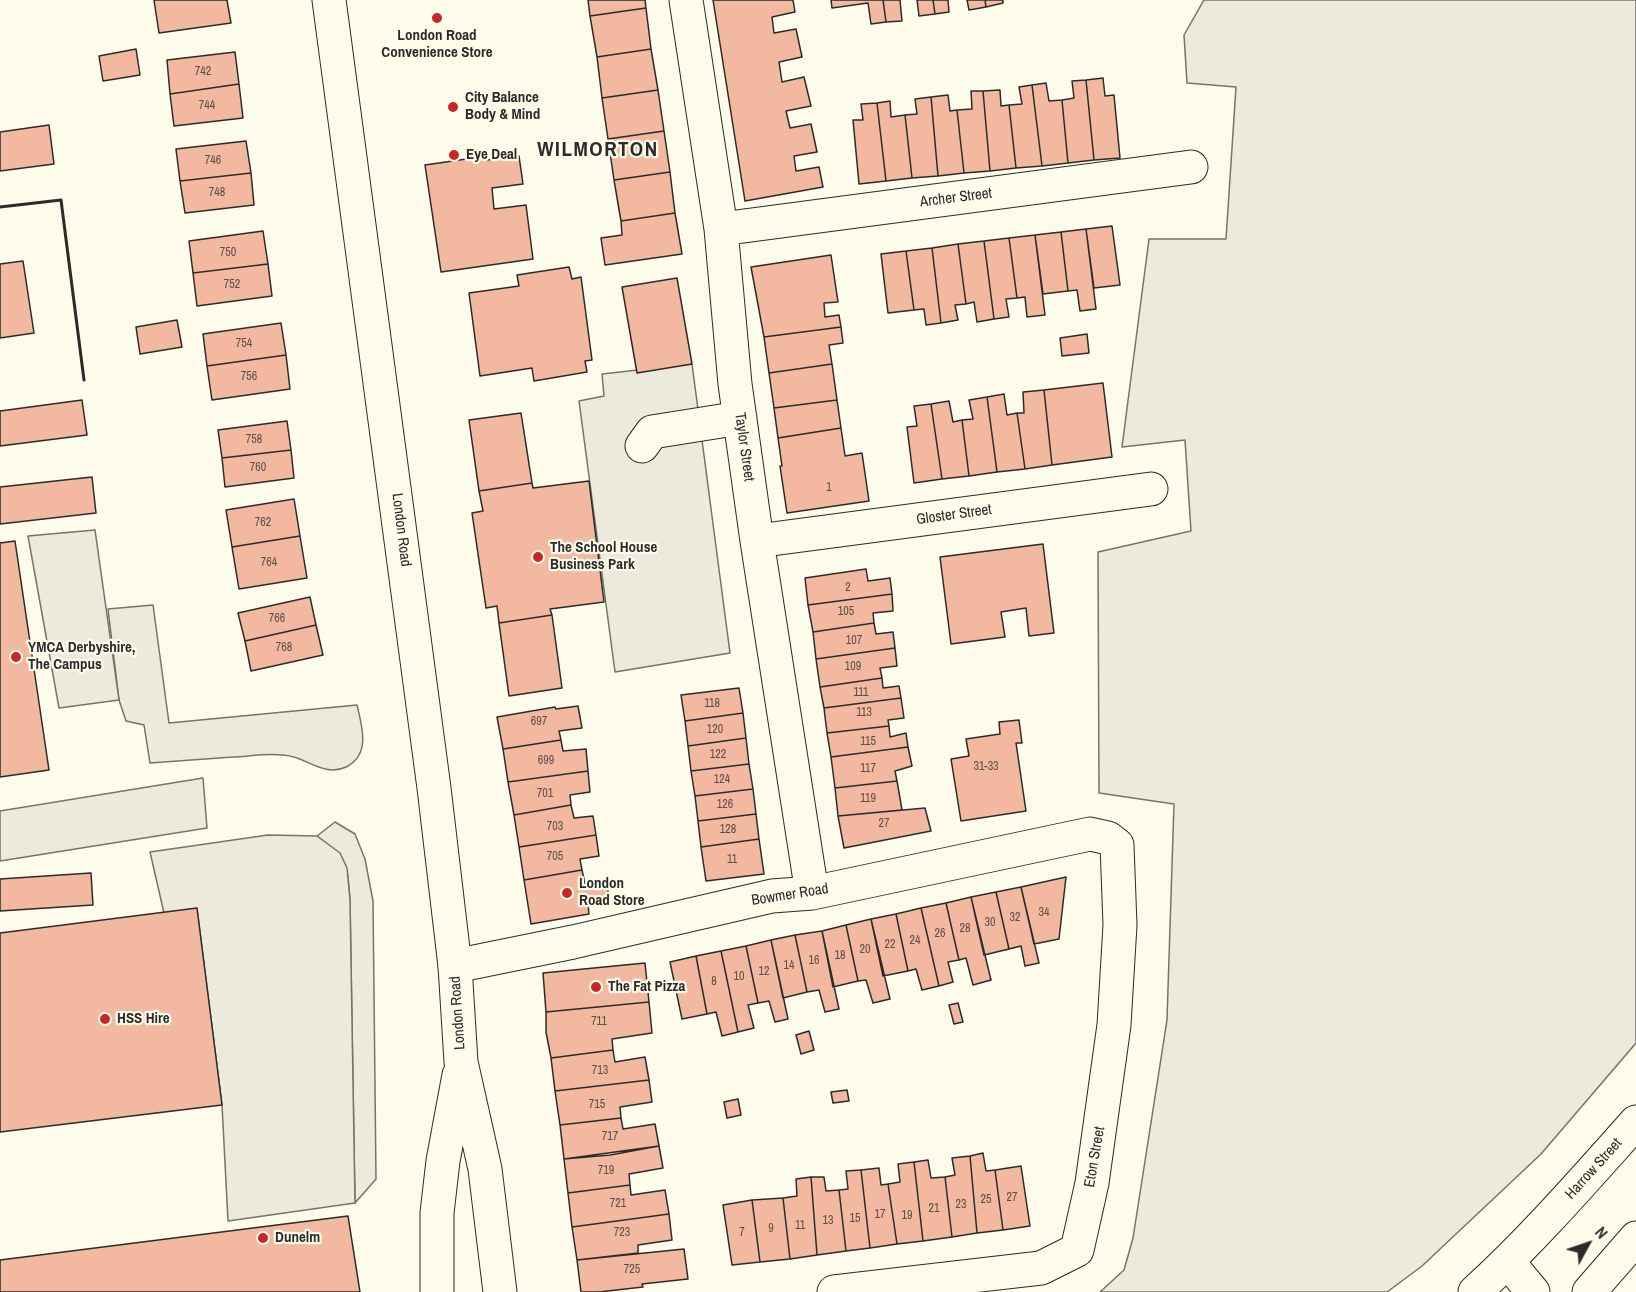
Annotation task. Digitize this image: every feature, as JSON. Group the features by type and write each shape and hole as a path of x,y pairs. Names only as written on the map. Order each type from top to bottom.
{"street":[{"name":"London Road","path":"329,0 394,478 455,966 461,1062 485,1169 500,1292"},
{"name":"Taylor Street","path":"686,0 721,229 740,418 757,541 812,893"},
{"name":"Archer Street","path":"721,229 1191,167"},
{"path":"642,447 652,432 740,418"},
{"name":"Gloster Street","path":"757,541 1151,489"},
{"name":"Bowmer Road","path":"455,966 573,942 772,896 812,893 1090,834"},
{"name":"Eton Street","path":"834,1292 1041,1268 1077,1250 1092,1183 1104,1107 1114,1025 1120,925 1117,845 1108,838 1090,834"},
{"name":"London Road","path":"437,1292 437,1213 443,1161 461,1062"},
{"name":"Harrow Street","path":"1475,1292 1554,1215 1636,1122"},
{"path":"1589,1292 1636,1238"},
{"path":"1508,1262 1533,1292"}],"shaded area":[{"path":"1204,0 1636,0 1636,1043 1541,1154 1422,1266 1387,1292 1100,1292 1124,1270 1133,1238 1167,1020 1174,804 1099,793 1098,552 1191,531 1185,440 1122,447 1149,239 1226,239 1236,87 1187,83 1184,35"},
{"path":"692,364 730,653 615,672 579,401 604,396 602,374"},
{"path":"95,530 119,700 59,708 28,536"},
{"path":"153,605 169,723 357,705 363,739 362,748 354,762 346,767 332,770 294,757 279,755 150,763 144,725 126,721 119,700 108,609"},
{"path":"203,778 207,828 0,861 0,811"},
{"path":"335,822 355,834 365,859 373,901 376,1179 355,1203 348,878 341,857 317,836"},
{"path":"268,835 317,836 340,853 347,868 350,900 355,1203 228,1221 222,1105 197,909 164,913 150,852"}],"building":[{"path":"154,0 227,0 231,23 159,33"},
{"path":"588,0 645,0 646,8 590,16"},
{"path":"713,0 793,0 795,12 772,17 774,33 796,29 802,57 779,62 782,82 804,77 811,106 786,111 790,128 811,124 817,152 794,156 796,171 819,167 823,187 745,201"},
{"path":"831,0 883,0 886,22 871,24 868,3 832,8"},
{"path":"883,0 900,0 902,21 886,22"},
{"path":"917,0 933,0 935,14 919,16"},
{"path":"933,0 948,0 949,12 935,14"},
{"path":"967,0 985,0 986,7 969,10"},
{"path":"985,0 1003,0 1003,3 986,7"},
{"path":"646,8 651,49 597,57 590,16"},
{"path":"136,49 140,75 103,81 99,56"},
{"path":"651,49 658,90 602,98 597,57"},
{"path":"235,52 239,84 170,94 167,60"},
{"path":"1103,78 1105,96 1114,95 1120,158 1094,160 1086,80"},
{"path":"1086,80 1094,160 1068,163 1062,100 1074,98 1072,81"},
{"path":"1046,83 1049,101 1062,100 1068,163 1042,166 1032,85"},
{"path":"239,84 243,118 174,126 170,94"},
{"path":"1032,85 1042,166 1016,168 1009,105 1022,104 1019,87"},
{"path":"658,90 664,131 608,139 602,98"},
{"path":"1000,90 1001,106 1009,105 1016,168 990,171 983,91"},
{"path":"971,91 983,91 990,171 964,173 957,110 972,109"},
{"path":"948,95 950,111 957,110 964,173 938,176 931,97"},
{"path":"931,97 938,176 912,178 905,115 917,114 915,99"},
{"path":"890,101 891,117 905,115 912,178 886,181 877,103"},
{"path":"877,103 886,181 859,184 853,120 863,120 861,104"},
{"path":"49,125 54,164 0,171 0,132"},
{"path":"664,131 670,172 614,180 608,139"},
{"path":"246,141 251,173 180,181 176,149"},
{"path":"487,156 487,160 519,156 523,184 492,188 494,209 526,205 533,259 441,272 425,165"},
{"path":"670,172 675,213 621,221 614,180"},
{"path":"251,173 254,205 185,213 180,181"},
{"path":"675,213 682,254 605,265 601,238 622,235 621,221"},
{"path":"1112,226 1120,285 1094,288 1086,229"},
{"path":"1086,229 1096,309 1080,311 1077,290 1068,291 1061,232"},
{"path":"263,231 268,264 193,273 189,241"},
{"path":"1061,232 1068,291 1043,294 1035,235"},
{"path":"1035,235 1045,315 1027,317 1025,297 1017,298 1009,238"},
{"path":"1009,238 1017,298 1006,299 1009,317 994,319 984,241"},
{"path":"984,241 994,319 977,322 974,302 966,304 958,244"},
{"path":"958,244 966,304 955,305 958,320 941,323 932,248"},
{"path":"932,248 941,323 926,325 924,309 914,310 906,251"},
{"path":"906,251 914,310 888,313 881,254"},
{"path":"831,255 838,302 824,303 825,317 839,315 841,327 764,337 751,267"},
{"path":"23,261 34,333 0,338 0,264"},
{"path":"268,264 272,296 197,306 193,273"},
{"path":"569,267 572,279 581,277 592,360 585,361 587,372 534,381 532,368 480,376 469,293 519,286 517,275"},
{"path":"677,278 692,364 637,373 622,287"},
{"path":"177,320 182,347 140,354 136,327"},
{"path":"281,323 286,355 207,366 203,334"},
{"path":"841,327 843,343 829,345 832,364 769,373 764,337"},
{"path":"1087,334 1089,353 1062,356 1060,338"},
{"path":"286,355 290,389 212,400 207,366"},
{"path":"832,364 837,400 774,408 769,373"},
{"path":"1103,383 1112,457 1052,465 1044,390"},
{"path":"1044,390 1052,465 1025,469 1017,413 1024,413 1023,392"},
{"path":"1004,394 1007,415 1017,413 1025,469 997,472 987,397"},
{"path":"987,397 997,472 969,476 962,420 973,419 969,400"},
{"path":"82,400 87,435 0,446 0,411"},
{"path":"837,400 841,428 778,438 774,408"},
{"path":"949,401 953,422 962,420 969,476 942,479 931,404"},
{"path":"931,404 942,479 914,483 907,427 917,426 914,406"},
{"path":"521,413 532,483 479,491 469,420"},
{"path":"287,421 291,450 222,458 218,430"},
{"path":"841,428 845,456 862,453 869,501 787,513 778,438"},
{"path":"291,450 294,478 225,487 222,458"},
{"path":"92,477 96,513 0,524 0,487"},
{"name":"The School House Business Park","path":"589,481 604,602 550,609 552,615 499,623 497,606 486,608 472,513 483,511 479,491 532,483 533,488"},
{"path":"294,499 300,536 232,547 226,510"},
{"path":"300,536 307,578 239,589 232,547"},
{"name":"YMCA Derbyshire, The Campus","path":"15,541 49,770 0,777 0,543"},
{"path":"1043,544 1054,633 1029,636 1026,608 1001,612 1005,637 951,644 940,557"},
{"path":"866,569 868,581 890,578 892,594 808,605 805,578"},
{"path":"892,594 893,611 873,613 874,623 813,632 808,605"},
{"path":"310,597 316,625 245,641 238,613"},
{"path":"552,615 562,688 509,696 499,623"},
{"path":"874,623 876,634 893,632 895,648 816,659 813,632"},
{"path":"316,625 323,655 251,671 245,641"},
{"path":"895,648 897,666 880,668 882,678 820,687 816,659"},
{"path":"882,678 883,688 899,686 901,698 824,708 820,687"},
{"path":"739,688 743,713 685,721 681,695"},
{"path":"901,698 904,718 888,720 889,726 827,733 824,708"},
{"path":"578,706 582,728 559,731 561,740 503,749 497,717 555,707 556,709"},
{"path":"743,713 746,738 688,746 685,721"},
{"path":"1019,720 1022,743 1016,743 1026,811 961,821 951,759 969,756 966,739 1000,734 999,722"},
{"path":"889,726 890,737 906,733 908,747 831,757 827,733"},
{"path":"746,738 749,764 691,771 688,746"},
{"path":"561,740 563,751 586,749 588,771 508,782 503,749"},
{"path":"908,747 912,766 895,771 897,781 835,788 831,757"},
{"path":"749,764 753,789 695,796 691,771"},
{"path":"588,771 590,792 570,795 571,805 514,815 508,782"},
{"path":"897,781 902,810 838,816 835,788"},
{"path":"753,789 756,814 698,821 695,796"},
{"path":"571,805 574,818 593,816 596,835 519,847 514,815"},
{"path":"925,808 931,831 844,848 838,816"},
{"path":"756,814 759,839 701,847 698,821"},
{"path":"596,835 599,856 580,859 582,870 524,880 519,847"},
{"path":"759,839 764,874 706,881 701,847"},
{"name":"London Road Store","path":"582,870 585,884 607,881 609,902 588,904 589,914 531,924 524,880"},
{"path":"91,873 93,905 0,911 0,879"},
{"path":"1066,877 1059,939 1034,944 1021,887"},
{"path":"1021,887 1039,963 1025,966 1021,946 1009,949 996,892"},
{"path":"996,892 1009,949 984,955 971,897"},
{"path":"971,897 991,980 973,985 966,958 959,960 946,903"},
{"path":"946,903 959,960 948,962 953,982 939,986 921,908"},
{"name":"HSS Hire","path":"197,908 222,1105 0,1132 0,933"},
{"path":"921,908 939,986 922,990 916,969 908,971 896,914"},
{"path":"896,914 908,971 883,976 871,919"},
{"path":"871,919 890,999 873,1003 866,980 858,981 846,925"},
{"path":"846,925 858,981 833,987 822,931"},
{"path":"822,931 839,1009 825,1012 819,990 807,992 795,935"},
{"path":"795,935 807,992 783,998 771,940"},
{"path":"771,940 788,1019 775,1022 769,1001 758,1003 746,946"},
{"path":"746,946 758,1003 748,1005 754,1028 738,1032 721,951"},
{"path":"721,951 738,1032 722,1036 716,1012 707,1014 696,956"},
{"path":"696,956 707,1014 682,1019 670,962"},
{"name":"The Fat Pizza","path":"645,963 649,1002 546,1012 543,973"},
{"path":"649,1002 652,1033 612,1039 613,1050 551,1058 546,1032 546,1012"},
{"path":"958,1003 963,1022 954,1024 949,1005"},
{"path":"809,1031 814,1050 801,1054 796,1035"},
{"path":"613,1050 615,1062 645,1057 649,1080 555,1091 551,1058"},
{"path":"649,1080 652,1102 620,1107 621,1118 560,1125 555,1091"},
{"path":"847,1090 849,1101 833,1103 831,1092"},
{"path":"738,1099 741,1115 727,1118 724,1102"},
{"path":"621,1118 623,1129 655,1124 659,1146 610,1155 564,1159 560,1125"},
{"path":"659,1146 663,1168 629,1174 630,1185 568,1193 564,1159"},
{"path":"983,1153 986,1171 995,1170 1003,1230 977,1233 970,1156"},
{"path":"970,1156 977,1233 952,1237 945,1177 955,1175 952,1158"},
{"path":"928,1160 931,1178 945,1177 952,1237 923,1241 914,1162"},
{"path":"914,1162 923,1241 897,1244 888,1184 900,1182 898,1164"},
{"path":"1021,1166 1030,1226 1003,1230 995,1170"},
{"path":"879,1168 881,1185 888,1184 897,1244 870,1248 861,1170"},
{"path":"861,1170 870,1248 846,1251 839,1190 848,1189 846,1171"},
{"path":"811,1177 824,1177 826,1191 839,1190 846,1251 817,1255"},
{"path":"811,1177 817,1255 790,1259 783,1198 797,1196 796,1179"},
{"path":"630,1185 631,1195 665,1190 669,1214 572,1227 568,1193"},
{"path":"783,1198 790,1259 760,1262 752,1200"},
{"path":"752,1200 760,1262 732,1265 723,1205"},
{"path":"669,1214 672,1240 638,1245 638,1253 577,1260 572,1227"},
{"name":"Dunelm","path":"348,1216 360,1292 0,1292 0,1260"},
{"path":"684,1249 688,1279 642,1284 643,1287 581,1292 577,1260"}],"wall":[{"path":"0,207 61,200 84,380"}],"place":[{"name":"London Road Convenience Store","path":"437,18"},
{"name":"City Balance Body & Mind","path":"453,107"},
{"name":"Eye Deal","path":"454,155"},
{"name":"The School House Business Park","path":"538,557"},
{"name":"YMCA Derbyshire, The Campus","path":"16,657"},
{"name":"London Road Store","path":"567,893"},
{"name":"The Fat Pizza","path":"596,987"},
{"name":"HSS Hire","path":"105,1019"},
{"name":"Dunelm","path":"263,1238"}],"district":[{"name":"WILMORTON","path":"598,150"}]}
